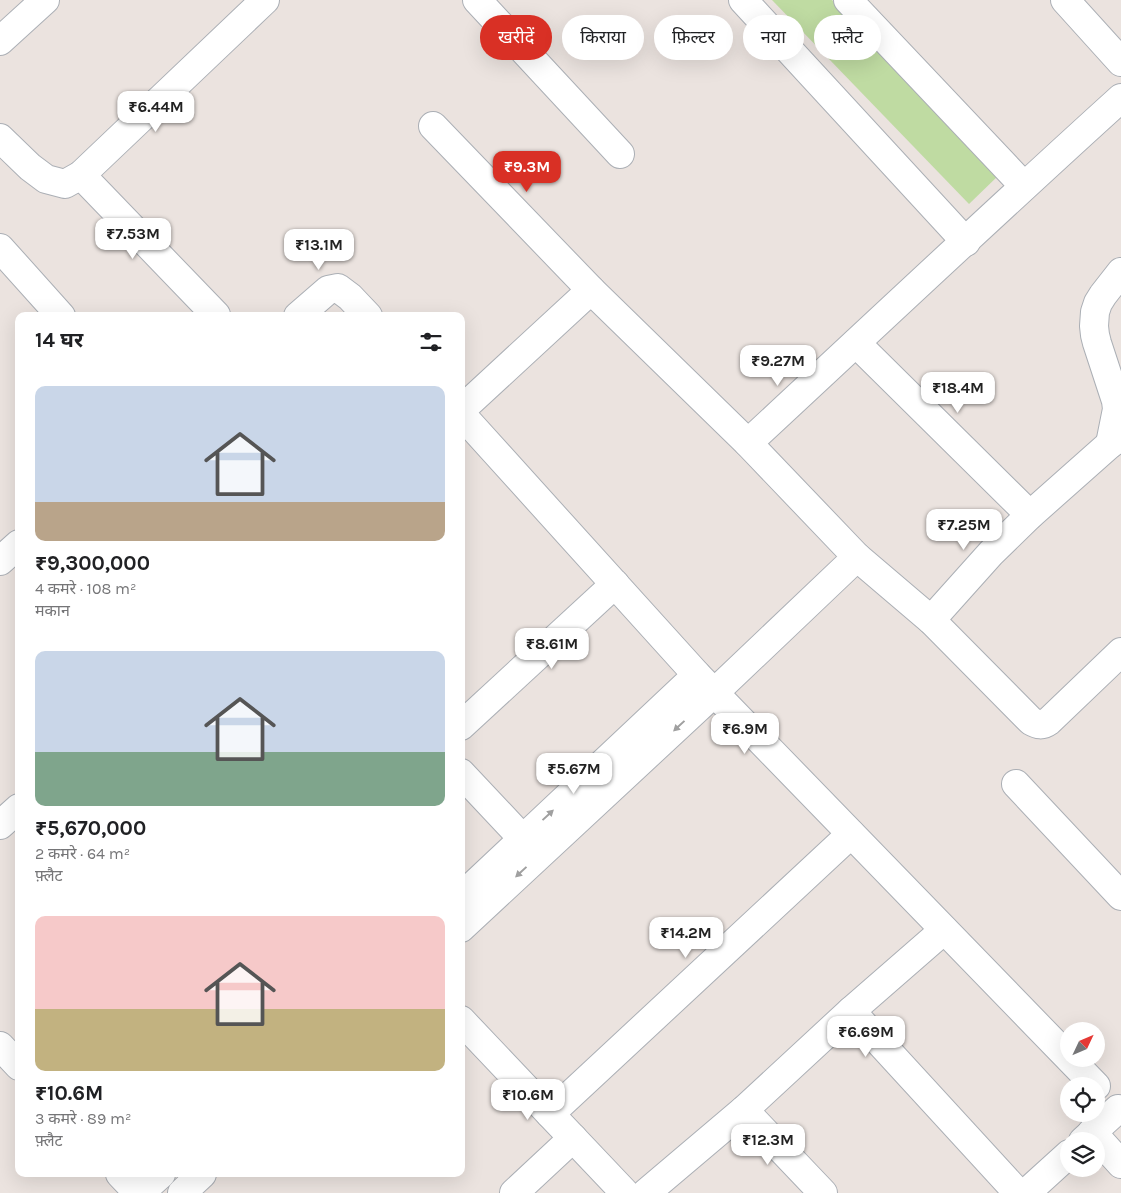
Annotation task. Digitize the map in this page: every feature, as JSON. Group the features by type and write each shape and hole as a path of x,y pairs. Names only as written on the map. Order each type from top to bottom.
{"street":[{"path":"0,41 45,0"},
{"path":"0,138 30,167 46,179 66,184 81,175 265,0"},
{"path":"477,0 620,154"},
{"path":"743,0 966,242"},
{"path":"848,0 1024,186"},
{"path":"1065,0 1121,62"},
{"path":"748,443 1121,98"},
{"path":"433,126 591,290 748,443 857,557 931,620 1031,721 1037,725 1049,722 1121,652"},
{"path":"81,175 213,312"},
{"path":"0,248 57,312"},
{"path":"931,620 991,553 1030,515 1116,441 1116,402 1094,335 1095,312 1098,303 1121,272"},
{"path":"303,312 328,290 338,288 364,312"},
{"path":"465,406 591,290"},
{"path":"856,343 1030,515"},
{"path":"465,418 706,684 1086,1077"},
{"path":"465,923 532,846 706,684 857,557"},
{"path":"465,722 615,584"},
{"path":"465,777 532,846"},
{"path":"1016,784 1121,896"},
{"path":"0,825 15,812"},
{"path":"550,1114 851,834"},
{"path":"465,894 532,846"},
{"path":"646,1193 744,1110 851,1010 944,930"},
{"path":"851,1010 1018,1193"},
{"path":"465,1024 625,1193"},
{"path":"0,1046 15,1062"},
{"path":"1094,1132 1120,1108 1105,1095"},
{"path":"744,1110 823,1193"},
{"path":"514,1193 573,1138"},
{"path":"1105,1151 1121,1164"},
{"path":"1026,1193 1060,1162"},
{"path":"123,1177 139,1193 158,1177"},
{"path":"182,1193 199,1177"}],"green space":[{"path":"772,0 832,0 846,15 814,15 814,43 804,33 804,15 786,15"},
{"path":"881,51 1000,174 969,204 830,60 881,60"}]}
